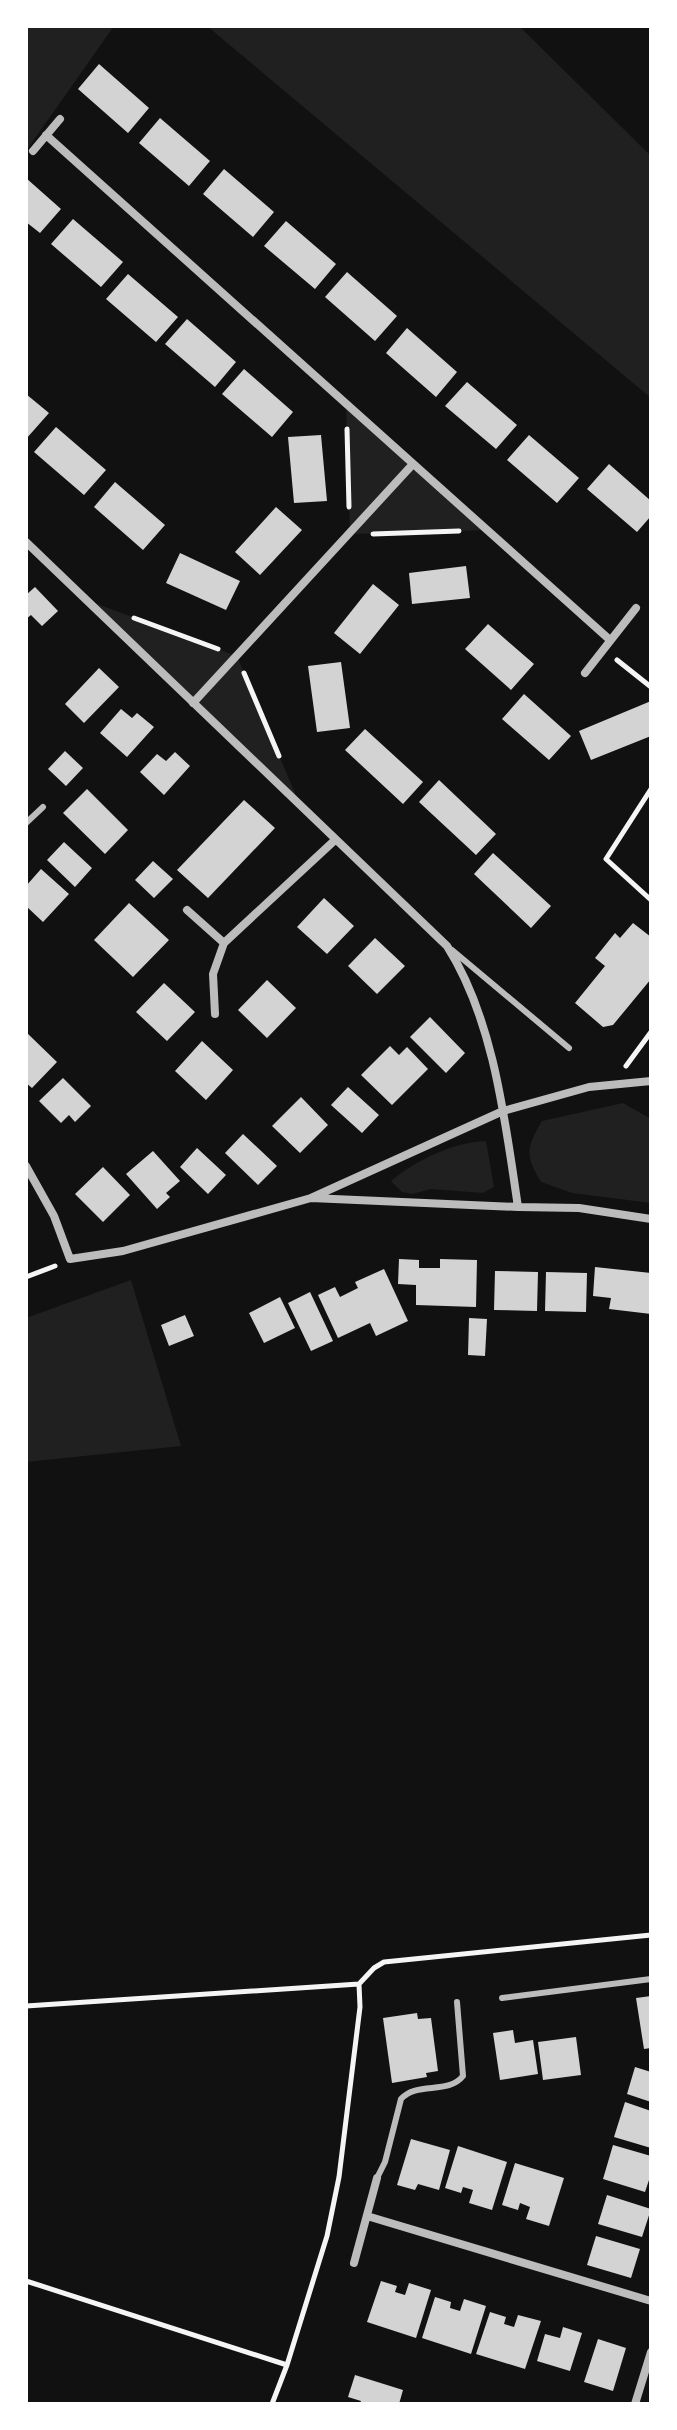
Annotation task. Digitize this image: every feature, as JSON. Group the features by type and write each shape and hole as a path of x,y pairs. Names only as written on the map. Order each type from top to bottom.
{"street":[{"path":"33,151 60,119"},
{"path":"46,135 610,640"},
{"path":"193,703 413,464"},
{"path":"26,542 447,946 464,973 479,1017 503,1111 518,1207"},
{"path":"585,673 636,608"},
{"path":"215,1014 213,974 224,943 335,840"},
{"path":"187,910 224,943"},
{"path":"26,1166 54,1216 70,1259 123,1251 311,1198 503,1111 589,1087 651,1081"},
{"path":"311,1198 579,1208 651,1219"},
{"path":"354,2263 377,2178"},
{"path":"367,2216 651,2301"},
{"path":"635,2404 651,2352"}],"lane":[{"path":"26,823 43,807"},
{"path":"447,946 569,1048"},
{"path":"502,1998 651,1979"},
{"path":"377,2178 385,2162 401,2099 414,2090 452,2084 463,2076 457,2002"}],"path":[{"path":"604,649 651,687"},
{"path":"651,789 606,859 651,900"},
{"path":"612,1085 651,1032"},
{"path":"26,1277 70,1259"},
{"path":"26,2006 359,1984 384,1962 651,1935"},
{"path":"272,2404 327,2236 339,2177 360,2007 359,1984"},
{"path":"26,2281 287,2365"}],"shaded area":[{"path":"26,26 114,26 26,151"},
{"path":"207,26 519,26 651,156 651,398"},
{"path":"346,404 488,530 350,534"},
{"path":"84,599 237,656 300,805"},
{"path":"623,1103 651,1119 651,1203 572,1193 541,1182 532,1165 530,1145 542,1121"},
{"path":"486,1141 494,1187 483,1193 431,1189 412,1194 402,1192 391,1181 436,1154 461,1145"},
{"path":"131,1280 181,1446 26,1462 26,1318"}],"building":[{"path":"99,64 149,108 128,133 78,89"},
{"path":"160,118 210,161 189,186 139,143"},
{"path":"224,169 274,212 253,237 203,194"},
{"path":"26,178 61,209 40,233 26,222"},
{"path":"73,219 123,262 101,287 51,244"},
{"path":"286,221 336,264 315,289 264,246"},
{"path":"347,272 397,316 375,341 325,297"},
{"path":"128,274 178,317 156,342 106,299"},
{"path":"187,319 236,362 215,387 165,344"},
{"path":"407,328 457,372 436,397 386,353"},
{"path":"244,369 293,412 272,437 222,394"},
{"path":"467,382 517,425 496,449 445,406"},
{"path":"26,394 49,413 26,439"},
{"path":"56,427 106,470 84,495 34,452"},
{"path":"321,435 327,501 294,503 288,437"},
{"path":"529,435 579,478 557,503 507,460"},
{"path":"609,464 651,501 651,516 637,532 587,489"},
{"path":"115,482 165,525 143,550 94,507"},
{"path":"276,507 302,530 260,575 235,552"},
{"path":"180,553 240,581 226,610 166,583"},
{"path":"466,566 470,598 412,604 409,573"},
{"path":"373,584 399,605 360,654 334,633"},
{"path":"35,587 58,611 42,626 31,615 26,619 26,595"},
{"path":"488,624 534,664 511,690 465,649"},
{"path":"341,662 350,728 317,732 308,666"},
{"path":"99,668 119,687 84,723 65,704"},
{"path":"524,694 571,736 549,760 502,719"},
{"path":"651,701 651,736 591,760 579,731"},
{"path":"121,709 132,718 137,713 154,727 127,757 100,733"},
{"path":"365,729 423,782 403,804 345,750"},
{"path":"65,751 83,768 66,786 48,769"},
{"path":"175,752 190,766 164,795 140,772 157,754 166,761"},
{"path":"439,780 496,834 476,855 419,802"},
{"path":"87,789 128,830 105,854 63,813"},
{"path":"244,800 275,828 208,898 177,870"},
{"path":"64,842 92,868 75,887 47,860"},
{"path":"493,853 551,906 531,928 474,874"},
{"path":"153,861 173,879 154,898 135,880"},
{"path":"41,869 69,894 43,922 26,906 26,886"},
{"path":"324,898 354,926 327,954 297,927"},
{"path":"129,903 169,940 133,977 94,940"},
{"path":"633,923 651,937 651,979 613,1025 603,1027 575,1003 605,966 595,958 615,933 620,938"},
{"path":"375,938 405,966 377,994 348,966"},
{"path":"267,980 296,1008 267,1038 238,1010"},
{"path":"164,983 195,1012 167,1041 136,1012"},
{"path":"430,1017 465,1053 446,1073 410,1037"},
{"path":"26,1032 57,1062 32,1088 26,1083"},
{"path":"202,1041 233,1070 206,1100 175,1071"},
{"path":"390,1046 399,1055 407,1047 428,1069 392,1105 361,1075"},
{"path":"63,1078 91,1106 75,1122 69,1115 61,1123 39,1101"},
{"path":"348,1087 379,1115 362,1133 331,1105"},
{"path":"301,1097 328,1125 300,1153 272,1126"},
{"path":"243,1134 277,1166 258,1185 225,1153"},
{"path":"197,1148 226,1175 208,1194 180,1167"},
{"path":"153,1151 180,1181 166,1193 170,1197 157,1209 126,1174"},
{"path":"103,1167 130,1195 103,1222 75,1194"},
{"path":"399,1259 419,1260 419,1268 440,1268 440,1259 477,1260 476,1307 416,1305 416,1285 398,1284"},
{"path":"595,1267 651,1273 651,1314 609,1309 611,1298 593,1296"},
{"path":"384,1269 408,1321 376,1336 370,1323 338,1338 318,1295 335,1287 340,1297 358,1288 355,1282"},
{"path":"495,1271 538,1272 537,1311 494,1310"},
{"path":"546,1272 587,1273 586,1312 545,1311"},
{"path":"310,1292 333,1341 311,1351 288,1303"},
{"path":"280,1297 295,1328 264,1343 249,1313"},
{"path":"185,1315 194,1336 169,1346 161,1325"},
{"path":"469,1318 487,1319 485,1356 468,1355"},
{"path":"651,1996 651,2048 644,2049 636,1998"},
{"path":"417,2013 418,2019 431,2018 438,2071 426,2073 427,2077 392,2083 383,2018"},
{"path":"513,2030 515,2043 533,2040 538,2074 500,2080 493,2033"},
{"path":"576,2037 581,2075 543,2080 538,2042"},
{"path":"635,2067 651,2072 651,2102 627,2094"},
{"path":"625,2102 651,2111 651,2148 614,2137"},
{"path":"411,2139 450,2150 439,2190 418,2184 415,2190 397,2185"},
{"path":"613,2145 651,2156 651,2174 645,2192 603,2179"},
{"path":"458,2146 507,2162 492,2210 469,2203 473,2190 463,2187 461,2193 445,2188"},
{"path":"515,2163 564,2178 549,2226 526,2219 530,2207 520,2203 518,2210 502,2205"},
{"path":"607,2195 651,2209 642,2237 598,2224"},
{"path":"596,2236 640,2249 631,2278 587,2265"},
{"path":"381,2281 397,2286 395,2292 405,2295 409,2283 431,2290 416,2338 367,2322"},
{"path":"435,2297 451,2302 450,2308 460,2311 464,2299 486,2306 471,2354 422,2338"},
{"path":"490,2312 506,2317 504,2324 514,2327 518,2315 541,2321 525,2369 476,2354"},
{"path":"563,2327 582,2333 570,2371 537,2361 545,2334 560,2338"},
{"path":"598,2339 626,2348 613,2391 584,2382"},
{"path":"355,2375 403,2390 399,2404 360,2404 361,2401 348,2397"}]}
